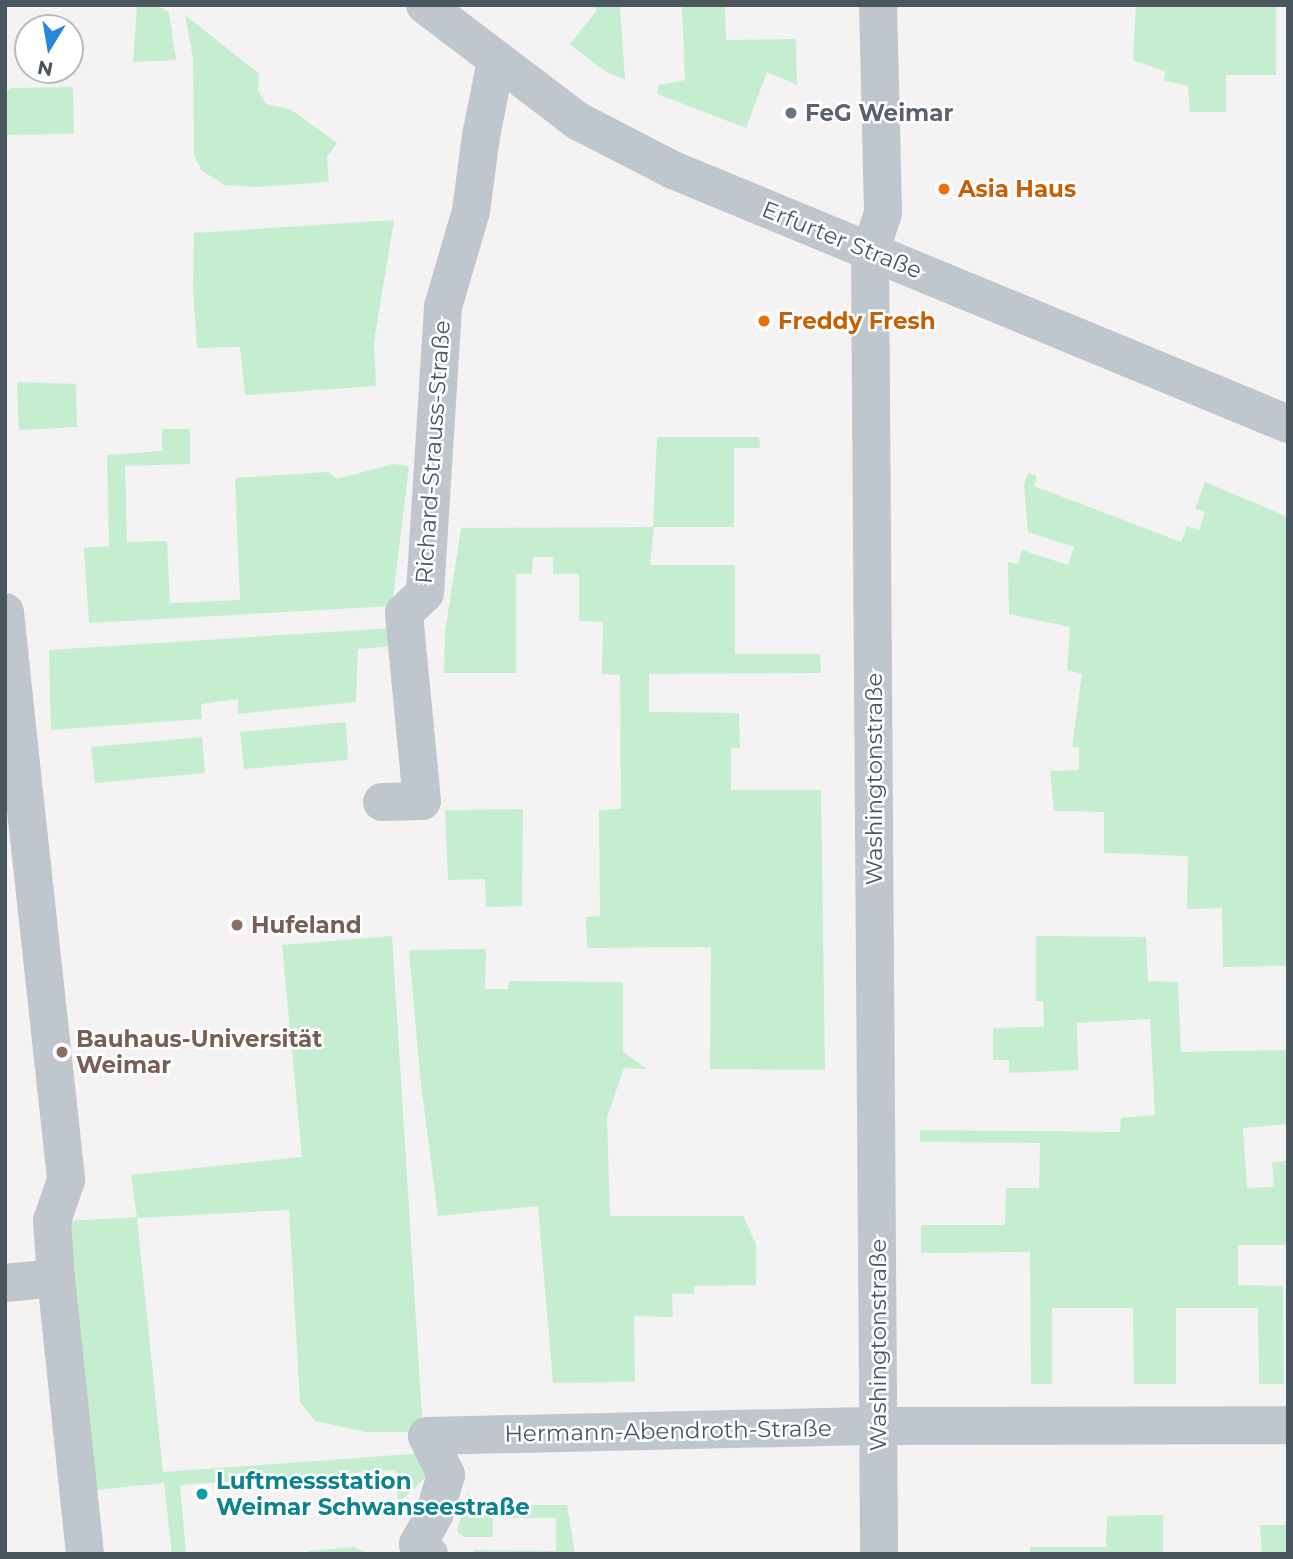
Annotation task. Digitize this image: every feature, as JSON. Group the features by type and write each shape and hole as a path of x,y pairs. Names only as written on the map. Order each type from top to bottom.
{"street":[{"name":"Erfurter Straße","path":"425,5 578,121 673,170 1288,425"},
{"name":"Washingtonstraße","path":"878,5 883,214 870,252 879,1554"},
{"name":"Richard-Strauss-Straße","path":"382,802 422,801 404,613 425,593 443,307 471,211 481,136 496,61"},
{"path":"5,612 13,756 66,1180 52,1221 85,1554"},
{"path":"5,1283 56,1278"},
{"name":"Hermann-Abendroth-Straße","path":"429,1554 418,1544 433,1515 446,1475 427,1436 878,1426 1288,1425"}],"green space":[{"path":"137,5 155,5 169,12 176,60 133,62"},
{"path":"592,5 620,5 625,80 603,70 570,44 597,10"},
{"path":"737,5 725,6 726,40 796,39 797,85 767,72 746,128 657,94 659,85 685,80 682,7"},
{"path":"1136,5 1276,5 1276,75 1226,75 1226,112 1190,112 1188,86 1163,80 1166,72 1133,60"},
{"path":"185,15 259,74 258,90 266,104 290,109 337,143 327,157 329,182 255,187 224,185 201,170 194,155 193,58"},
{"path":"73,87 74,134 5,135 5,95 11,88"},
{"path":"394,220 374,342 376,386 245,395 240,347 197,348 193,289 194,233"},
{"path":"17,382 76,384 77,427 19,430"},
{"path":"162,429 190,429 190,464 125,466 127,542 167,541 170,603 240,600 235,478 328,472 337,479 393,464 409,466 392,606 89,623 84,548 109,546 107,455 162,451"},
{"path":"657,437 759,437 760,448 734,448 734,527 654,527 650,565 735,565 735,654 820,654 821,673 649,674 649,712 739,713 740,748 731,748 731,790 821,790 825,1070 710,1069 711,947 587,948 586,917 600,916 599,810 621,809 620,675 602,674 603,622 579,621 579,574 553,574 553,557 533,557 532,574 516,574 516,673 444,673 445,632 461,528 653,527"},
{"path":"1028,473 1037,476 1034,486 1181,542 1187,526 1199,530 1205,512 1195,509 1205,482 1288,517 1288,966 1223,967 1222,908 1187,909 1188,856 1104,853 1104,812 1054,811 1050,771 1079,770 1079,747 1072,747 1082,674 1067,670 1070,627 1009,614 1008,562 1018,564 1022,550 1068,565 1074,547 1028,532 1024,484"},
{"path":"392,628 393,646 358,649 356,702 238,714 238,699 201,704 202,719 51,730 49,650"},
{"path":"346,722 348,760 244,769 240,732"},
{"path":"202,737 205,773 95,783 91,747"},
{"path":"523,809 522,906 486,907 485,879 448,880 445,810"},
{"path":"392,936 423,1432 365,1432 315,1421 300,1402 289,1210 137,1218 163,1472 425,1453 426,1477 398,1503 395,1470 180,1485 186,1554 172,1554 164,1483 96,1490 67,1221 137,1217 131,1175 302,1157 282,945"},
{"path":"1036,936 1146,937 1148,981 1178,982 1181,1052 1288,1050 1288,1124 1243,1128 1247,1188 1274,1187 1272,1162 1288,1161 1288,1245 1238,1245 1238,1285 1283,1286 1284,1384 1259,1384 1258,1308 1176,1308 1176,1384 1134,1384 1133,1308 1052,1308 1052,1384 1031,1384 1030,1252 921,1253 921,1225 1005,1225 1006,1188 1039,1188 1040,1143 920,1142 920,1130 1120,1132 1121,1118 1155,1115 1150,1019 1077,1023 1078,1070 1009,1073 1009,1060 993,1060 993,1028 1044,1027 1043,1001 1036,1001"},
{"path":"486,949 485,989 508,989 509,981 623,982 623,1052 647,1069 624,1068 607,1117 610,1216 743,1216 756,1244 756,1285 694,1286 694,1294 672,1294 673,1317 634,1316 635,1382 553,1383 538,1206 438,1216 420,1075 409,950"},
{"path":"469,1490 469,1505 567,1505 575,1554 471,1554 475,1550 556,1551 556,1518 493,1518 493,1537 464,1537 457,1531"},
{"path":"1163,1515 1163,1554 1030,1554 1030,1547 1106,1547 1107,1516"},
{"path":"1260,1525 1288,1525 1288,1554 1262,1554"},
{"path":"354,1547 368,1554 308,1554 308,1551"}],"place":[{"name":"FeG Weimar","path":"791,113"},
{"name":"Asia Haus","path":"944,189"},
{"name":"Freddy Fresh","path":"764,321"},
{"name":"Hufeland","path":"237,925"},
{"name":"Bauhaus-Universität Weimar","path":"62,1052"},
{"name":"Luftmessstation Weimar Schwanseestraße","path":"202,1494"}]}
